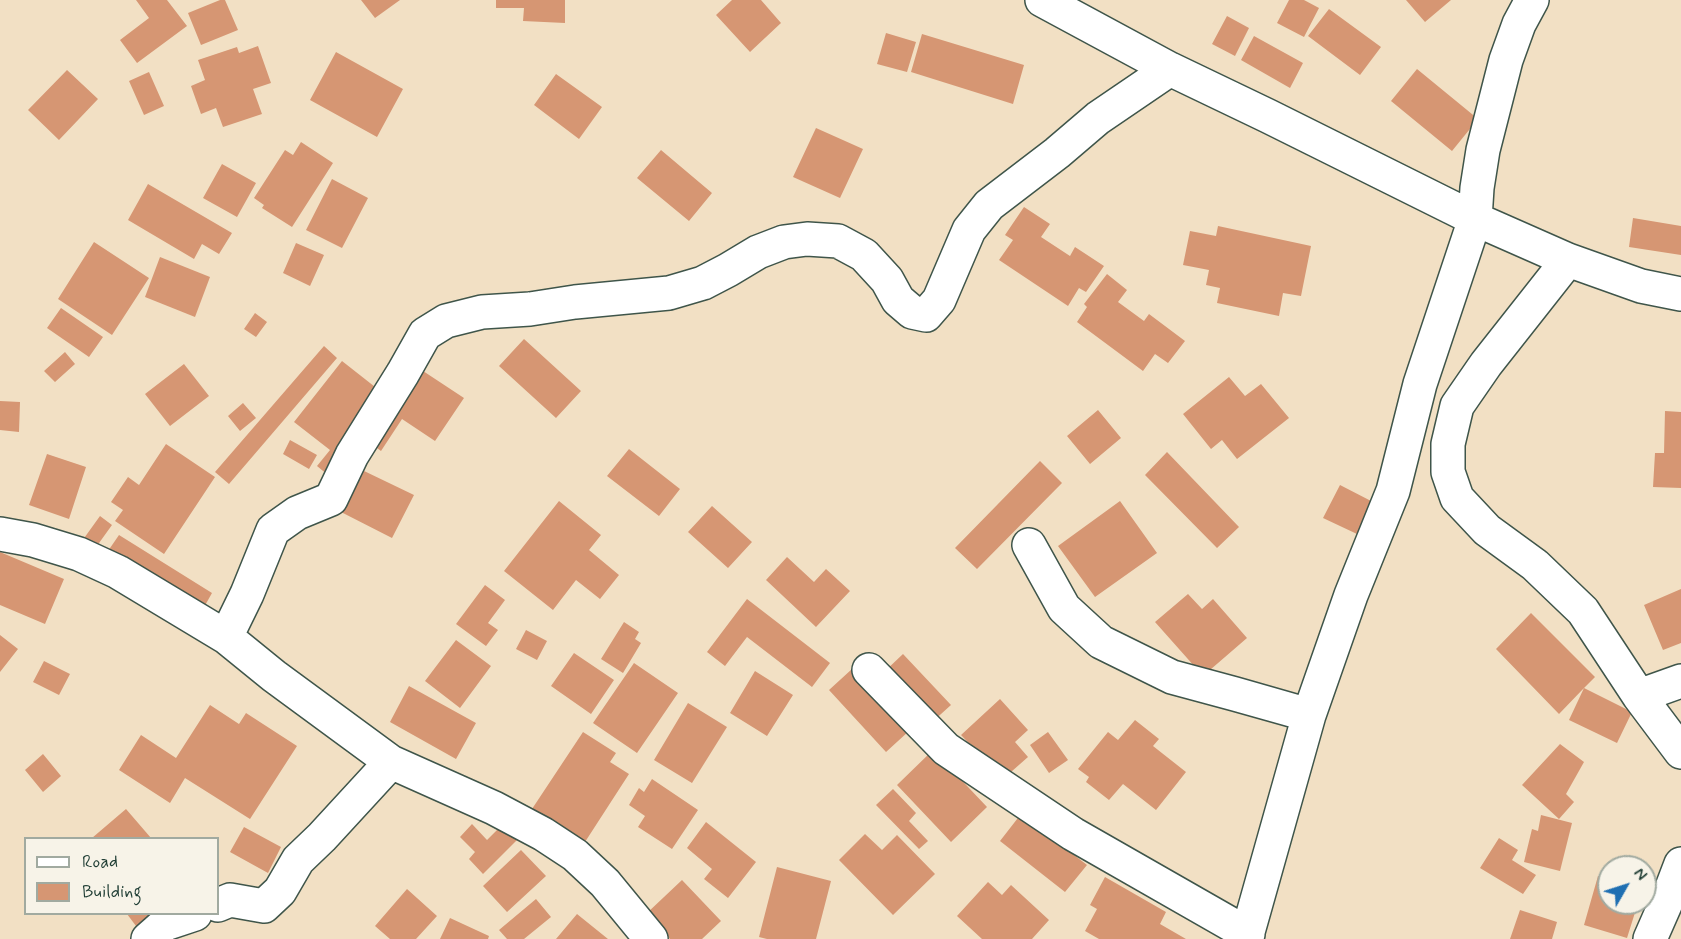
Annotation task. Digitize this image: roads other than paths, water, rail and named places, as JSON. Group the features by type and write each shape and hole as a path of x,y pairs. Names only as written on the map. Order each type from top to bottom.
{"street":[{"path":"1042,0 1170,69 1474,219 1568,260 1641,286 1681,294"},
{"path":"869,670 946,749 1073,834 1247,937 1309,716 1351,595 1393,491 1420,384 1474,219 1483,150 1506,60 1519,24 1532,0"},
{"path":"226,637 247,594 273,530 297,513 331,499 352,455 425,334 446,321 483,312 669,293 702,283 758,252 783,242 807,239 838,241 864,255 887,280 898,300 912,312 926,315 939,300 969,230 989,205 1058,153 1098,118 1170,69"},
{"path":"1568,260 1486,364 1457,406 1448,444 1448,472 1457,498 1487,530 1535,565 1583,611 1639,696 1681,752"},
{"path":"0,534 33,540 79,554 165,599 226,637 274,676 391,762 494,808 543,834 575,855 605,882 651,939"},
{"path":"1029,545 1065,608 1101,642 1172,678 1309,716"},
{"path":"1639,696 1681,681"},
{"path":"219,905 230,900 264,906 280,891 298,860 391,762"},
{"path":"1650,939 1681,864"},
{"path":"148,939 165,924 192,915"}]}
